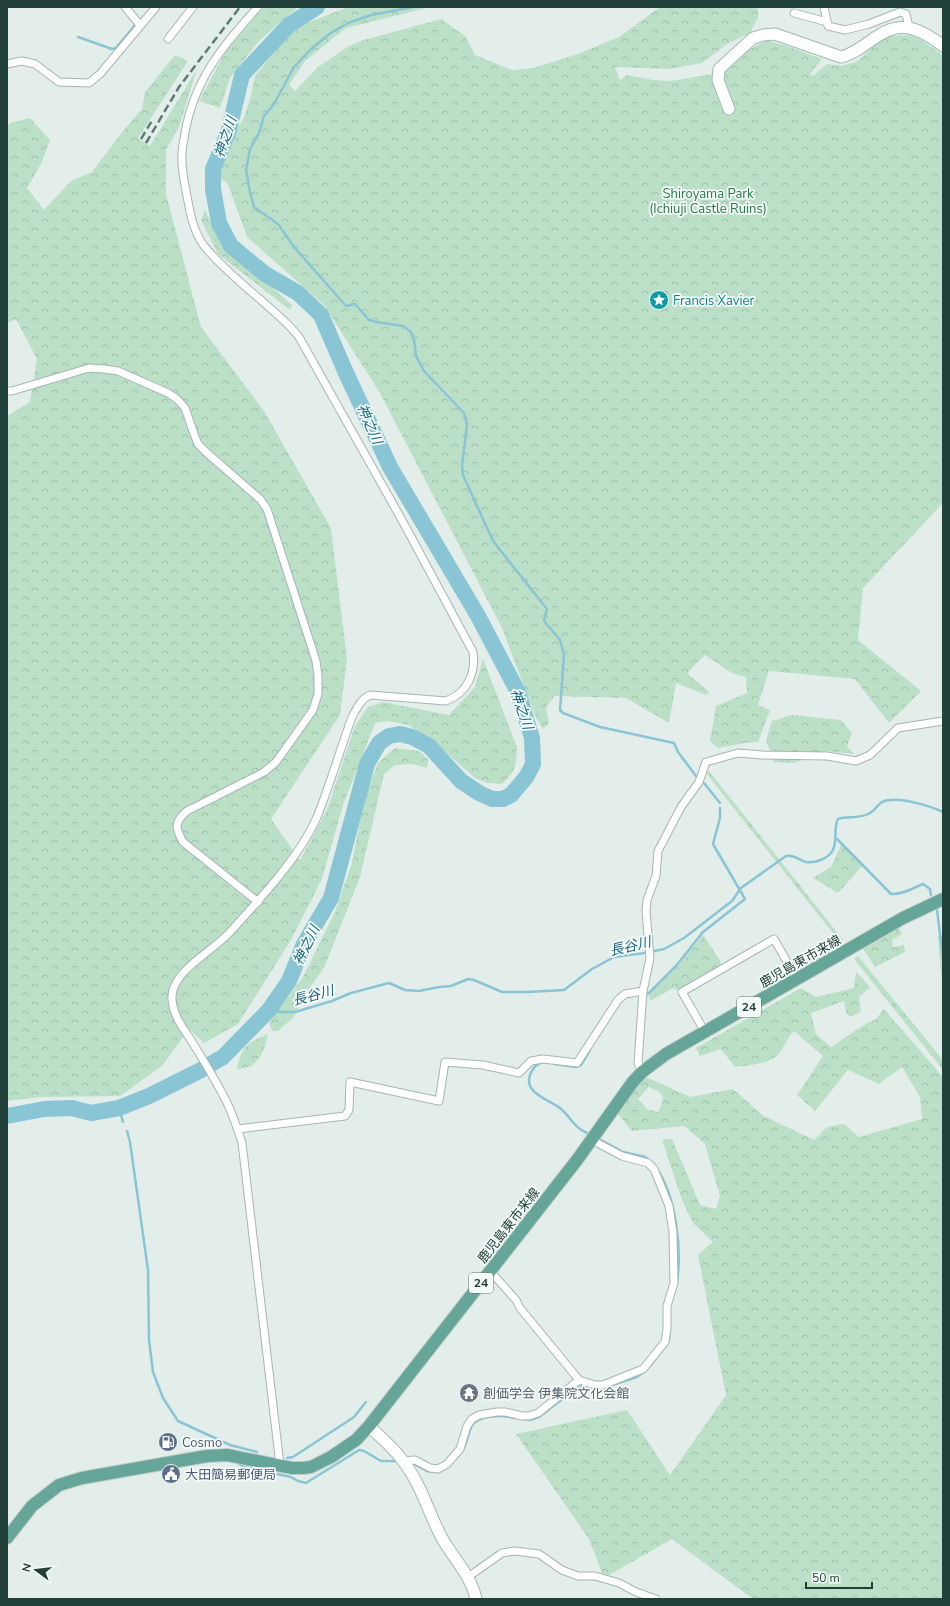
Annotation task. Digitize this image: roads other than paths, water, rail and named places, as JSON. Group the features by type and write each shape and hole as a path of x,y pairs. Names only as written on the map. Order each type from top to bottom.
{"main road":[{"name":"鹿児島東市来線","path":"7,1538 32,1506 44,1496 59,1485 82,1478 207,1456 226,1455 292,1468 311,1467 344,1449 356,1440 369,1426 592,1140 622,1096 642,1072 666,1054 903,918 943,899"}],"street":[{"path":"125,7 140,25"},
{"path":"7,64 22,61 35,64 60,82 90,83 100,74 156,7"},
{"path":"168,38 193,7"},
{"path":"258,7 232,35 219,52 205,74 192,102 182,154 184,180 189,207 197,234 204,246 261,301 289,325 299,337 403,522 473,652 474,660 468,684 456,698 446,701 370,695 365,697 358,705 352,717 316,818 291,860 258,902 222,941 178,978 173,988 173,1008 181,1026 223,1094 238,1129 242,1143 280,1465"},
{"path":"824,7 828,26 845,30 869,24 900,12 906,14 909,28"},
{"path":"794,13 827,22"},
{"path":"729,109 718,80 719,69 753,38 763,35 775,34 841,57 850,55 882,33 895,28 909,28 929,35 943,46"},
{"path":"7,391 12,391 89,368 104,368 118,371 168,393 177,399 185,408 198,444 206,454 260,499 267,509 316,661 318,694 313,710 276,762 264,772 187,811 180,817 176,825 183,842 258,902"},
{"path":"642,1072 638,1063 642,991 650,958 646,911 656,876 658,851 681,807 699,782 706,762 738,753 827,756 856,761 870,755 898,728 943,721"},
{"path":"705,1032 682,992 774,939 797,979"},
{"path":"238,1129 345,1116 349,1110 350,1082 439,1101 445,1062 483,1065 519,1073 531,1062 543,1059 577,1063 618,1000 625,994 642,991"},
{"path":"490,1271 516,1300 520,1308 579,1380 595,1385 603,1385 642,1369 665,1342 667,1329 667,1306 674,1283 673,1232 669,1206 654,1170 648,1163 622,1156 592,1140"},
{"path":"403,1461 415,1460 430,1468 438,1468 447,1464 460,1449 467,1426 475,1417 479,1415 505,1412 522,1416 529,1416 538,1413 579,1380"},
{"path":"369,1426 403,1461 424,1496 435,1526 468,1577 476,1599"},
{"path":"468,1577 502,1553 521,1551 539,1554 562,1570 578,1576 595,1576 619,1582 636,1592 656,1599"}],"waterway":[{"name":"神之川","path":"7,1116 44,1109 72,1108 91,1113 119,1108 149,1096 201,1070 223,1057 269,1010 289,981 304,944 331,898 367,764 379,743 389,736 400,734 412,737 429,746 461,781 479,793 492,799 503,799 511,795 527,776 533,764 532,738 518,692 478,616 390,467 346,373 321,315 298,293 265,274 231,246 219,223 213,189 213,169 229,130 242,75 289,25 317,7"},
{"path":"413,7 371,15 348,23 331,33 312,48 294,67 274,104 264,116 259,133 250,149 246,170 254,207 278,224 294,247 346,306 355,304 369,320 403,326 411,332 414,340 416,356 424,371 464,413 467,425 462,466 463,475 493,541 547,609 544,621 560,640 564,655 560,710 563,713 600,727 674,743 678,752 696,776"},
{"path":"78,37 112,49 116,48 135,25"},
{"path":"704,783 720,803"},
{"name":"長谷川","path":"269,1010 295,1012 332,1001 351,993 389,983 405,990 419,991 451,986 468,979 474,980 502,992 564,990 592,969 614,957 664,949 684,938 732,901 741,888 786,856 794,856 806,862 814,862 825,858 833,850 838,819 864,816 872,812 882,802 888,800 913,802 943,812"},
{"path":"648,994 676,966 703,932 745,899 713,844 720,818 720,808"},
{"path":"837,839 891,894 903,892 923,884 930,889 931,895"},
{"path":"937,910 943,958"},
{"path":"554,1064 576,1067 581,1065 590,1050"},
{"path":"543,1062 537,1065 531,1073 529,1081 530,1087 539,1095 560,1108 578,1128 587,1133"},
{"path":"119,1108 123,1122"},
{"path":"127,1131 130,1142 148,1270 149,1340 153,1372 163,1398 178,1421 230,1445 257,1452"},
{"path":"601,1140 623,1152 645,1157 650,1161"},
{"path":"657,1169 669,1194 676,1224 679,1254 677,1282"},
{"path":"669,1339 670,1328"},
{"path":"650,1366 667,1344"},
{"path":"603,1388 637,1377 646,1370"},
{"path":"524,1419 530,1420 539,1417 574,1390 581,1387 596,1388"},
{"path":"287,1458 293,1457 354,1417 366,1402"},
{"path":"462,1451 474,1423 491,1416 515,1418"},
{"path":"239,1464 244,1467 291,1477 306,1483 359,1450 364,1451 381,1461 395,1461"},
{"path":"414,1464 427,1471 436,1472"}],"railway":[{"path":"146,143 179,87 240,7"},
{"path":"141,139 153,119"}],"place":[{"name":"Francis Xavier","path":"659,300"},
{"name":"創価学会 伊集院文化会館","path":"469,1393"},
{"name":"Cosmo","path":"168,1442"},
{"name":"大田簡易郵便局","path":"171,1474"}],"park label":[{"name":"Shiroyama Park (Ichiuji Castle Ruins)","path":"708,200"}]}
